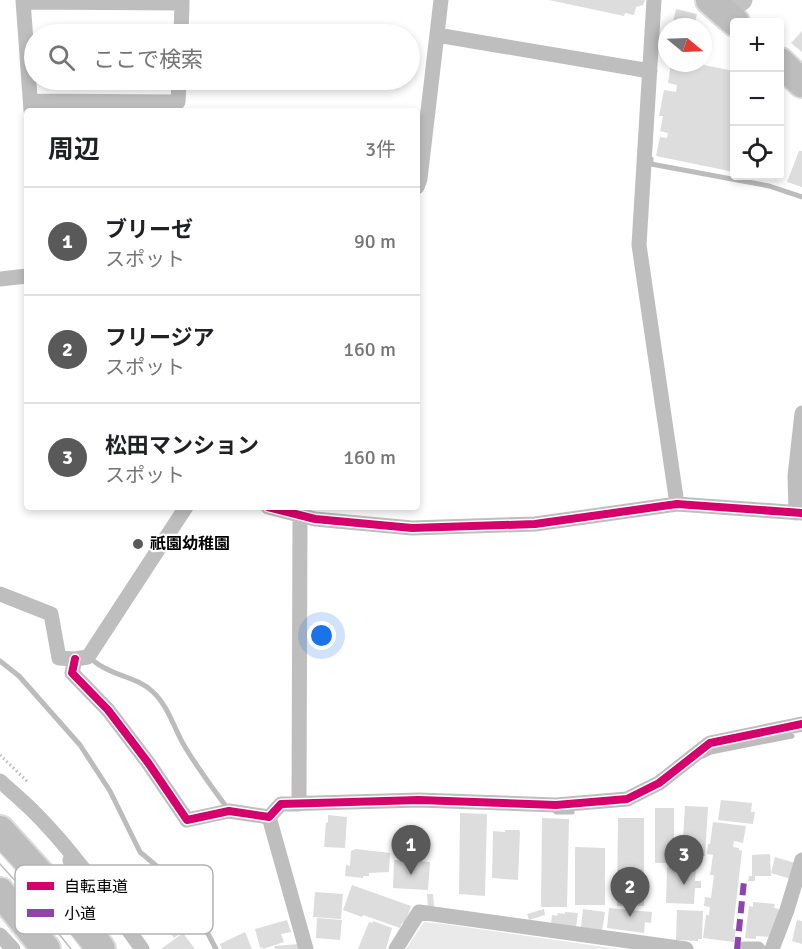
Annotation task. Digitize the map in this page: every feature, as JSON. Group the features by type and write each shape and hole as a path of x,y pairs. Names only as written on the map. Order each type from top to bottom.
{"highway":[{"path":"784,66 802,82"},
{"path":"0,830 32,865"},
{"path":"0,892 15,911"},
{"path":"34,934 46,949"},
{"path":"90,934 101,949"}],"street":[{"path":"420,179 420,133 441,0"},
{"path":"654,0 639,245 677,504"},
{"path":"25,24 23,1 182,2 181,24"},
{"path":"436,35 650,71"},
{"path":"30,90 31,106 178,106 179,90"},
{"path":"0,279 24,276"},
{"path":"286,510 412,528 535,524 677,504 799,513 795,476 802,413"},
{"path":"0,594 51,614 59,658 88,657 184,510"},
{"path":"299,804 310,514"},
{"path":"75,659 72,673 108,710 149,764 187,820 229,811 269,817"},
{"path":"269,817 281,804 419,800 556,806 627,799 659,783 710,743 802,724"},
{"path":"0,781 35,813 79,865"},
{"path":"269,817 306,949"},
{"path":"68,851 72,865"},
{"path":"772,949 802,860"},
{"path":"396,949 419,912 686,949"},
{"path":"131,934 142,949"},
{"path":"0,935 13,949"},
{"path":"744,949 758,949"}],"shaded area":[{"path":"424,922 444,924 619,949 406,949"}],"building":[{"path":"549,0 645,0 643,5 636,7 634,15 625,13 624,16"},
{"path":"676,9 697,14 696,18 674,18"},
{"path":"802,31 802,52 791,43"},
{"path":"712,67 730,70 730,171 656,156 660,137 667,138 668,133 660,131 663,116 659,116 664,90 676,92 677,85 668,83 670,72 712,72"},
{"path":"799,151 802,151 802,187 787,182"},
{"path":"721,800 752,803 751,812 755,812 753,824 718,820"},
{"path":"685,806 708,807 705,856 682,856"},
{"path":"655,808 674,808 674,863 655,863"},
{"path":"460,813 487,814 485,896 459,894"},
{"path":"328,815 347,817 345,848 324,847"},
{"path":"542,818 569,819 567,907 541,907"},
{"path":"618,818 644,818 644,906 617,906"},
{"path":"713,822 746,826 743,843 734,841 733,847 742,851 733,929 736,929 734,942 703,938 706,915 709,915 710,907 704,906 705,897 711,898 714,875 710,875 713,855 707,854"},
{"path":"505,830 519,830 520,832 518,880 492,878 493,831 505,832"},
{"path":"575,847 605,848 605,905 575,905"},
{"path":"356,849 390,853 389,872 369,873 369,876 363,876 363,878 345,876 346,865 350,866 351,851"},
{"path":"770,854 771,876 755,876 755,881 748,881 749,876 752,876 752,855"},
{"path":"775,857 795,863 791,879 771,873"},
{"path":"394,860 430,862 428,890 393,888"},
{"path":"667,867 696,868 695,881 701,881 701,888 695,888 694,904 666,903"},
{"path":"352,885 411,906 405,924 402,923 400,928 343,910"},
{"path":"315,892 343,894 341,919 313,917"},
{"path":"427,894 433,894 434,908 428,908"},
{"path":"753,902 775,904 774,908 779,909 778,921 775,928 772,928 771,937 745,938 749,906 753,907"},
{"path":"609,908 652,912 651,923 645,922 644,933 607,928"},
{"path":"544,909 545,915 529,920 527,914"},
{"path":"583,909 605,912 602,931 581,927"},
{"path":"677,910 703,911 702,939 698,941 676,940"},
{"path":"565,912 578,913 576,927 551,924 552,915 557,916 558,913 565,914"},
{"path":"317,918 342,920 340,940 316,938"},
{"path":"287,920 291,932 281,934 284,942 260,948 255,929"},
{"path":"797,920 802,921 802,944 792,941"},
{"path":"373,921 392,928 386,949 358,949 369,922"},
{"path":"245,932 252,949 222,949 220,944"},
{"path":"184,934 195,949 161,949"},
{"path":"298,944 298,949 275,949 274,946"}],"waterway":[{"path":"651,159 651,164 769,186 802,197"},
{"path":"0,661 19,676 80,745 110,791 140,852 155,865"},
{"path":"95,662 139,683 159,698 181,740 225,805"},
{"path":"703,756 711,752 792,736"},
{"path":"556,812 572,812"},
{"path":"208,934 216,949"}],"tram line":[{"path":"0,851 15,867"},
{"path":"0,864 15,881"},
{"path":"59,934 71,949"},
{"path":"72,934 84,949"}],"marked path":[{"path":"737,949 744,881"}],"cycle path":[{"path":"280,510 315,519 412,528 535,524 677,504 802,513"},
{"path":"75,659 72,673 108,710 149,764 187,820 229,811 269,817 281,804 419,800 556,805 627,799 659,783 710,743 802,724"}],"place":[{"name":"祇園幼稚園","path":"138,544"},
{"name":"ブリーゼ","path":"411,875"},
{"name":"松田マンション","path":"684,885"},
{"name":"フリージア","path":"630,917"}]}
